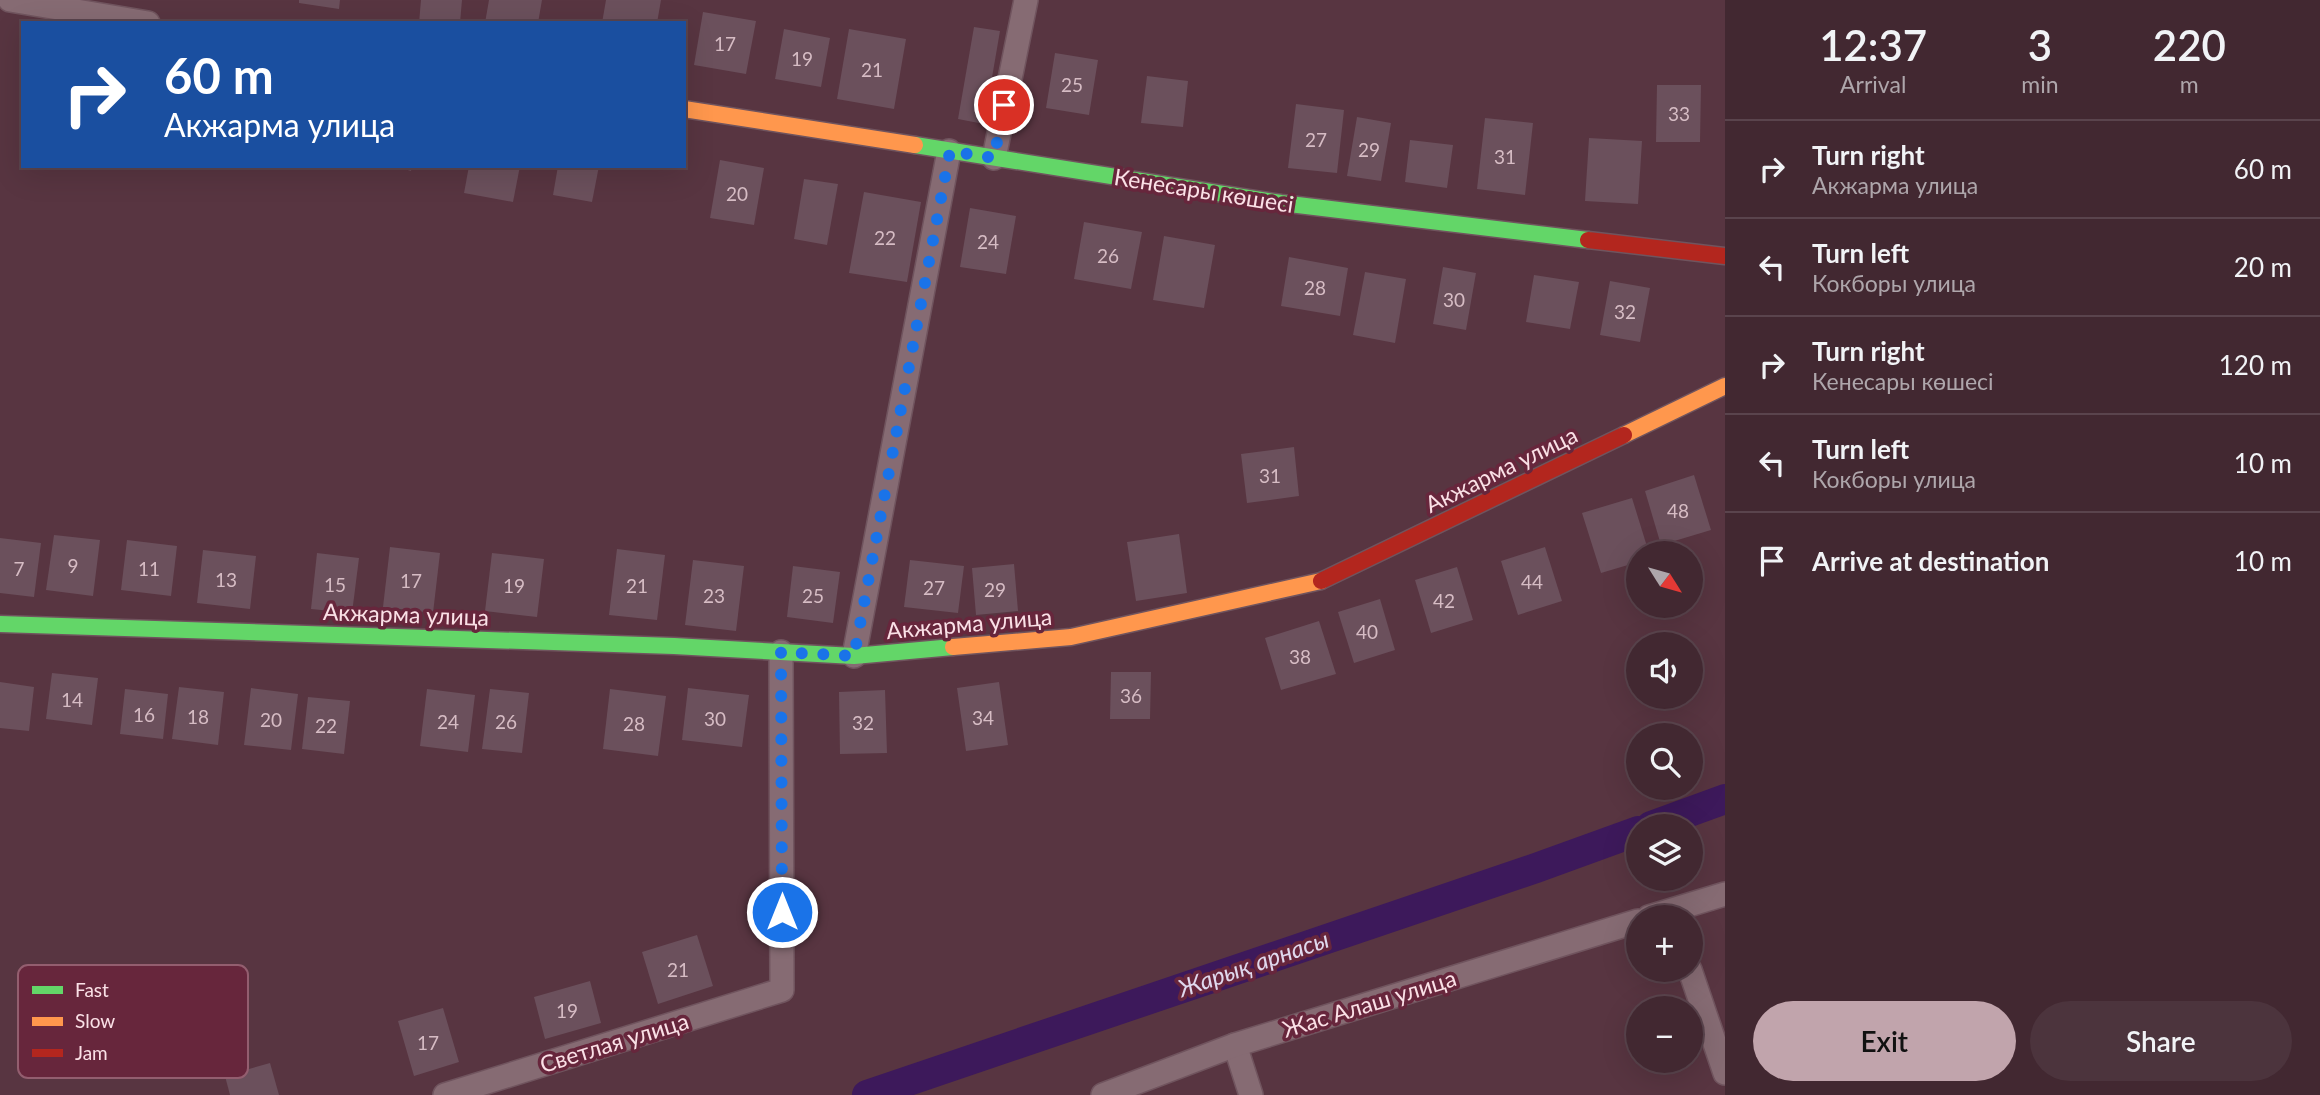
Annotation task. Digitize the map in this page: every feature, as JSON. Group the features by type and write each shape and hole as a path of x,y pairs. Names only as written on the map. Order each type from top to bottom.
{"street":[{"path":"10,0 136,21"},
{"path":"994,158 1026,0"},
{"name":"Кенесары көшесі","path":"686,109 1281,203 1725,256"},
{"path":"854,656 950,151"},
{"name":"Акжарма улица","path":"0,624 660,645 854,656 1071,637 1315,584 1725,386"},
{"name":"Светлая улица","path":"445,1095 782,990 781,652"},
{"path":"1693,905 1725,894"},
{"name":"Жас Алаш улица","path":"1103,1095 1235,1045 1626,924"},
{"path":"1694,982 1725,1073"},
{"path":"1235,1045 1251,1095"}],"building":[{"path":"299,0 340,0 339,9 299,3"},
{"path":"421,0 462,0 460,21 419,21"},
{"path":"489,0 542,0 538,21 485,21"},
{"path":"606,0 661,0 657,21 602,21"},
{"path":"703,12 756,21 746,74 694,65"},
{"path":"974,27 1000,31 984,124 958,119"},
{"path":"784,29 830,38 821,87 775,79"},
{"path":"849,29 906,39 894,109 837,99"},
{"path":"1055,53 1098,60 1089,115 1046,108"},
{"path":"1147,76 1188,81 1183,127 1141,123"},
{"path":"1657,85 1701,85 1700,142 1656,142"},
{"path":"1296,104 1344,110 1337,173 1288,168"},
{"path":"1357,117 1391,123 1381,181 1347,176"},
{"path":"1485,118 1533,123 1525,195 1477,189"},
{"path":"1589,138 1642,141 1638,204 1585,201"},
{"path":"1410,140 1453,145 1447,188 1405,182"},
{"path":"720,160 764,168 754,225 710,218"},
{"path":"469,168 520,168 513,202 464,193"},
{"path":"558,168 599,168 592,202 553,195"},
{"path":"804,179 838,184 827,245 794,239"},
{"path":"864,192 921,202 907,282 849,273"},
{"path":"970,208 1016,216 1006,274 960,267"},
{"path":"1084,222 1142,232 1131,289 1074,279"},
{"path":"1164,236 1215,245 1204,308 1153,300"},
{"path":"1289,257 1348,268 1340,316 1281,306"},
{"path":"1443,267 1476,273 1466,330 1433,324"},
{"path":"1365,272 1406,279 1395,343 1353,335"},
{"path":"1534,275 1579,282 1570,329 1526,322"},
{"path":"1610,281 1650,288 1640,342 1600,335"},
{"path":"1294,447 1299,496 1247,503 1241,454"},
{"path":"1694,475 1711,530 1674,541 1660,541 1645,491"},
{"path":"1632,498 1645,541 1626,541 1626,566 1601,573 1582,513"},
{"path":"1179,534 1187,593 1136,601 1127,542"},
{"path":"54,535 100,540 93,596 46,590"},
{"path":"0,538 41,543 34,597 0,593"},
{"path":"127,540 177,546 171,596 121,590"},
{"path":"390,547 440,553 433,613 383,607"},
{"path":"1545,547 1562,601 1518,615 1501,561"},
{"path":"617,549 665,555 657,620 609,615"},
{"path":"203,550 256,556 250,609 197,603"},
{"path":"317,553 359,558 352,613 311,609"},
{"path":"492,553 544,559 537,617 485,611"},
{"path":"693,560 744,566 736,631 685,625"},
{"path":"910,560 964,566 958,613 904,607"},
{"path":"1014,564 1018,611 976,615 972,568"},
{"path":"793,566 840,572 833,623 787,617"},
{"path":"1457,567 1473,620 1431,633 1415,580"},
{"path":"1380,599 1395,650 1354,663 1338,612"},
{"path":"1319,621 1336,674 1281,690 1265,638"},
{"path":"1111,672 1151,672 1150,719 1110,719"},
{"path":"52,673 98,678 92,725 46,719"},
{"path":"0,682 34,687 29,731 0,728"},
{"path":"999,682 1008,745 966,751 957,688"},
{"path":"179,687 224,692 218,745 172,739"},
{"path":"251,688 298,694 291,750 244,745"},
{"path":"688,688 749,695 742,747 682,740"},
{"path":"125,689 168,694 163,739 120,734"},
{"path":"427,689 475,695 468,752 420,746"},
{"path":"490,689 529,693 522,753 482,749"},
{"path":"610,689 666,696 658,756 603,749"},
{"path":"885,690 887,753 840,754 839,692"},
{"path":"308,697 350,701 344,754 302,749"},
{"path":"697,935 713,986 658,1004 642,952"},
{"path":"590,981 601,1023 545,1039 534,997"},
{"path":"443,1008 459,1062 414,1076 398,1021"},
{"path":"270,1063 279,1095 230,1095 226,1078 248,1078 248,1069"}],"waterway":[{"name":"Жарық арнасы","path":"1684,814 1725,799"},
{"name":"Жарық арнасы","path":"867,1095 1626,835"}],"traffic: fast":[{"path":"915,145 1281,203 1588,240"},
{"path":"0,624 674,646 854,656 953,647"}],"traffic: slow":[{"path":"686,109 915,145"},
{"path":"1624,435 1725,386"},
{"path":"953,647 1071,637 1321,581"}],"traffic: jam":[{"path":"1588,240 1725,256"},
{"path":"1321,581 1624,435"}],"route":[{"path":"782,912 781,652 854,656 950,151 994,158 1004,105"}]}
